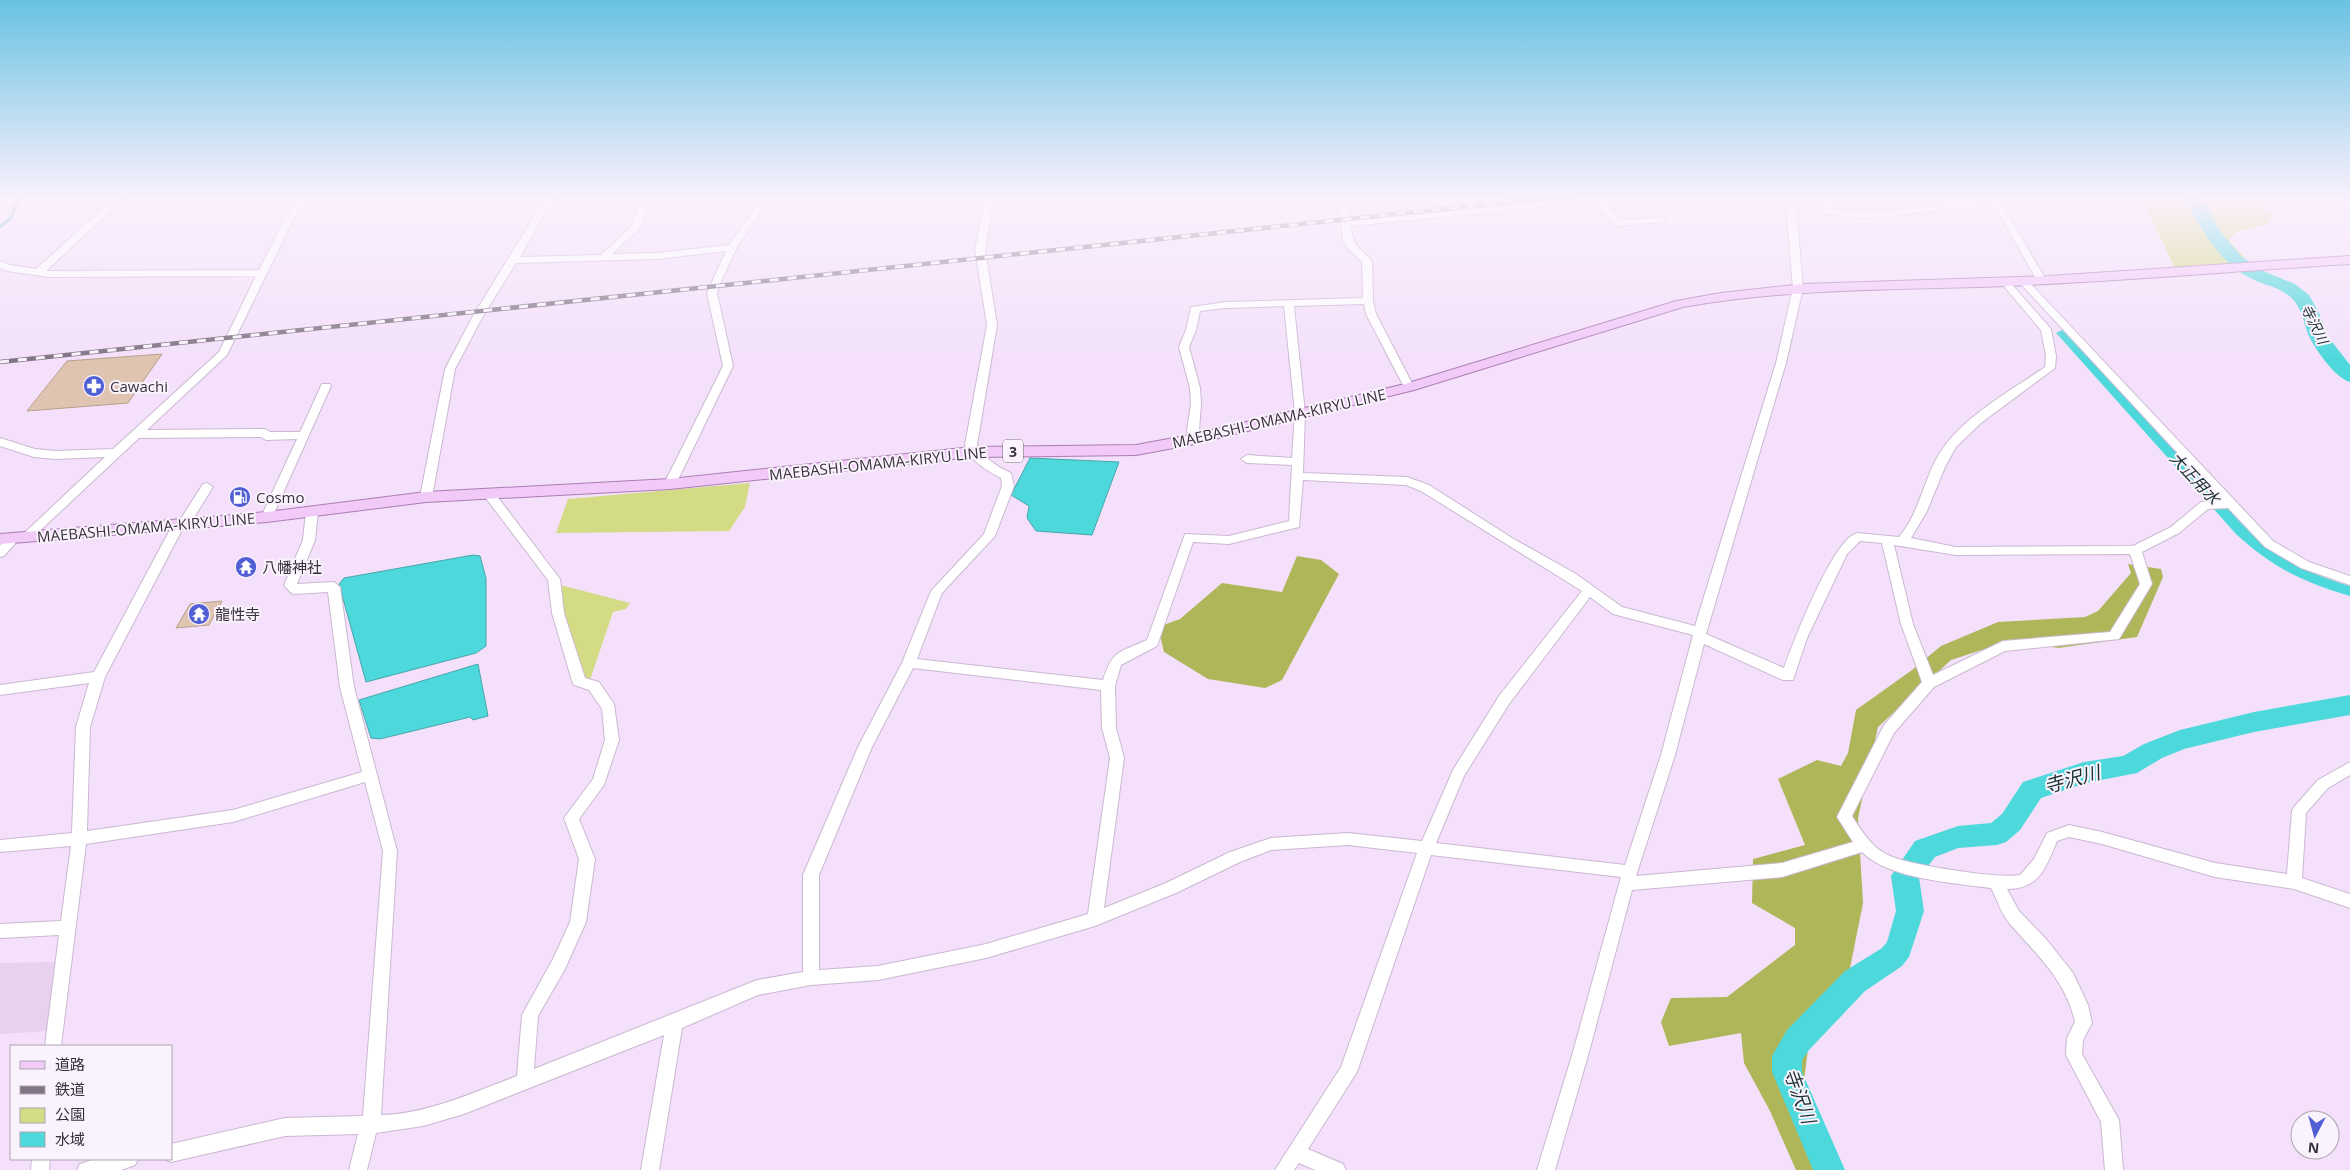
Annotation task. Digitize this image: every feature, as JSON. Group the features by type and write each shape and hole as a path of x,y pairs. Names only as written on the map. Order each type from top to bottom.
{"main road":[{"name":"3","path":"2014,281 2350,260"},
{"name":"MAEBASHI-OMAMA-KIRYU LINE","path":"12,539 312,512 426,497 670,484 972,452 1113,451 1152,448 1409,388 1681,304 1759,291 1798,288 2014,281"}],"street":[{"path":"38,273 61,252"},
{"path":"0,553 12,539 118,453 223,353 274,252"},
{"path":"426,497 450,369 478,316 501,281 517,252"},
{"path":"605,256 610,252"},
{"path":"512,260 657,256 694,252"},
{"path":"670,484 728,366 712,293 730,252"},
{"path":"811,978 811,875 865,747 909,663 937,591 989,536 1008,486 1007,476 994,470 972,452 971,445 992,325 980,258 981,252"},
{"path":"1357,252 1366,261 1368,302 1371,314 1409,388"},
{"path":"1546,1170 1581,1052 1628,878 1668,755 1699,634 1781,363 1798,288 1795,252"},
{"path":"2025,252 2041,280"},
{"path":"0,264 7,268 38,273 264,273"},
{"path":"2014,281 2226,504 2278,552 2318,571 2350,581"},
{"path":"1902,541 1914,530 1945,455 1964,432 2050,368 2051,356 2046,329 2014,281"},
{"path":"1195,439 1193,431 1196,404 1195,388 1184,347 1191,330 1195,309 1226,305 1368,302"},
{"path":"1095,919 1116,758 1109,728 1108,686 1118,659 1152,643 1189,537 1229,540 1295,524 1300,413 1289,304"},
{"path":"267,516 326,386"},
{"path":"138,434 265,433 266,436 304,435"},
{"path":"0,442 34,453 55,456 118,453"},
{"path":"1247,459 1297,462"},
{"path":"1296,476 1407,481 1425,488 1508,541 1572,577 1618,611 1699,634 1788,676 1801,638 1842,552 1857,538 1902,541 1956,551 2135,550 2175,530 2205,505 2226,504"},
{"path":"53,1045 66,928 79,838 83,727 98,677 182,524 207,487"},
{"path":"489,494 554,579 558,613 579,681 594,686 608,708 612,740 599,781 571,818 588,859 578,922 559,964 530,1015 525,1081"},
{"path":"312,512 310,540 290,584 294,589 334,587 347,687 390,851 373,1101 370,1125 358,1170"},
{"path":"1887,540 1906,624 1929,684"},
{"path":"2135,550 2146,584 2114,636 2003,646 1929,684 1889,729 1844,817 1864,845 1883,860 1930,872 1996,882 2019,882 2035,872 2052,837 2069,831 2215,870 2294,882 2350,901"},
{"path":"1284,1170 1348,1072 1426,849 1458,774 1504,700 1590,590"},
{"path":"909,663 1108,686"},
{"path":"0,690 98,677"},
{"path":"2294,882 2299,811 2323,784 2350,768"},
{"path":"0,846 79,838 233,816 370,775"},
{"path":"172,1153 286,1126 400,1123 438,1113 674,1023 757,988 811,978 878,973 986,951 1095,919 1171,888 1235,857 1271,844 1348,839 1628,878 1782,870 1864,845"},
{"path":"1996,882 2013,916 2040,944 2067,978 2080,1005 2084,1023 2074,1038 2074,1055 2110,1120 2114,1170"},
{"path":"0,931 66,928"},
{"path":"650,1170 674,1023"},
{"path":"1295,1153 1338,1170"},
{"path":"86,1170 125,1160"}],"shaded area":[{"path":"1297,556 1321,560 1339,574 1282,680 1265,688 1208,679 1164,652 1158,627 1180,619 1222,583 1282,592"},
{"path":"2128,564 2161,569 2163,577 2137,637 2058,648 2012,640 1951,660 1878,727 1858,818 1863,903 1849,973 1809,1041 1803,1088 1829,1151 1829,1170 1796,1170 1770,1111 1744,1063 1741,1033 1669,1046 1661,1022 1671,998 1727,997 1795,945 1795,928 1752,903 1753,859 1805,845 1778,779 1817,760 1841,766 1848,753 1856,710 1912,670 1941,646 1998,622 2085,617 2098,611 2131,573"},
{"path":"58,962 50,1031 0,1034 0,963"}],"green space":[{"path":"2167,252 2239,252 2248,262 2175,268"},
{"path":"750,483 745,507 729,531 556,533 568,499"},
{"path":"560,585 630,603 626,609 613,612 590,680 583,676 561,612"}],"water":[{"path":"1030,458 1119,462 1092,535 1036,531 1027,518 1029,506 1011,495"},
{"path":"473,555 480,556 486,578 486,646 476,653 366,682 339,584 344,578"},
{"path":"478,664 488,716 473,720 470,717 380,739 371,738 359,700"}],"building":[{"name":"Cawachi","path":"162,354 128,403 27,411 67,361"},
{"name":"龍性寺","path":"222,601 209,625 176,628 190,604"}],"waterway":[{"name":"寺沢川","path":"2227,252 2246,269 2289,288 2303,299 2319,338 2332,357 2350,376"},
{"name":"大正用水","path":"2062,333 2241,531 2255,544 2291,570 2317,581 2350,591"},
{"name":"寺沢川","path":"1829,1170 1787,1072 1787,1056 1798,1040 1855,981 1892,957 1899,948 1910,911 1905,876 1925,849 1958,837 1997,834 2011,822 2032,790 2059,783 2084,773 2128,766 2153,751 2180,740 2254,722 2350,705"}],"railway":[{"path":"0,362 1041,252"}],"place":[{"name":"Cawachi","path":"94,386"},
{"name":"Cosmo","path":"240,497"},
{"name":"八幡神社","path":"246,567"},
{"name":"龍性寺","path":"199,614"}]}
